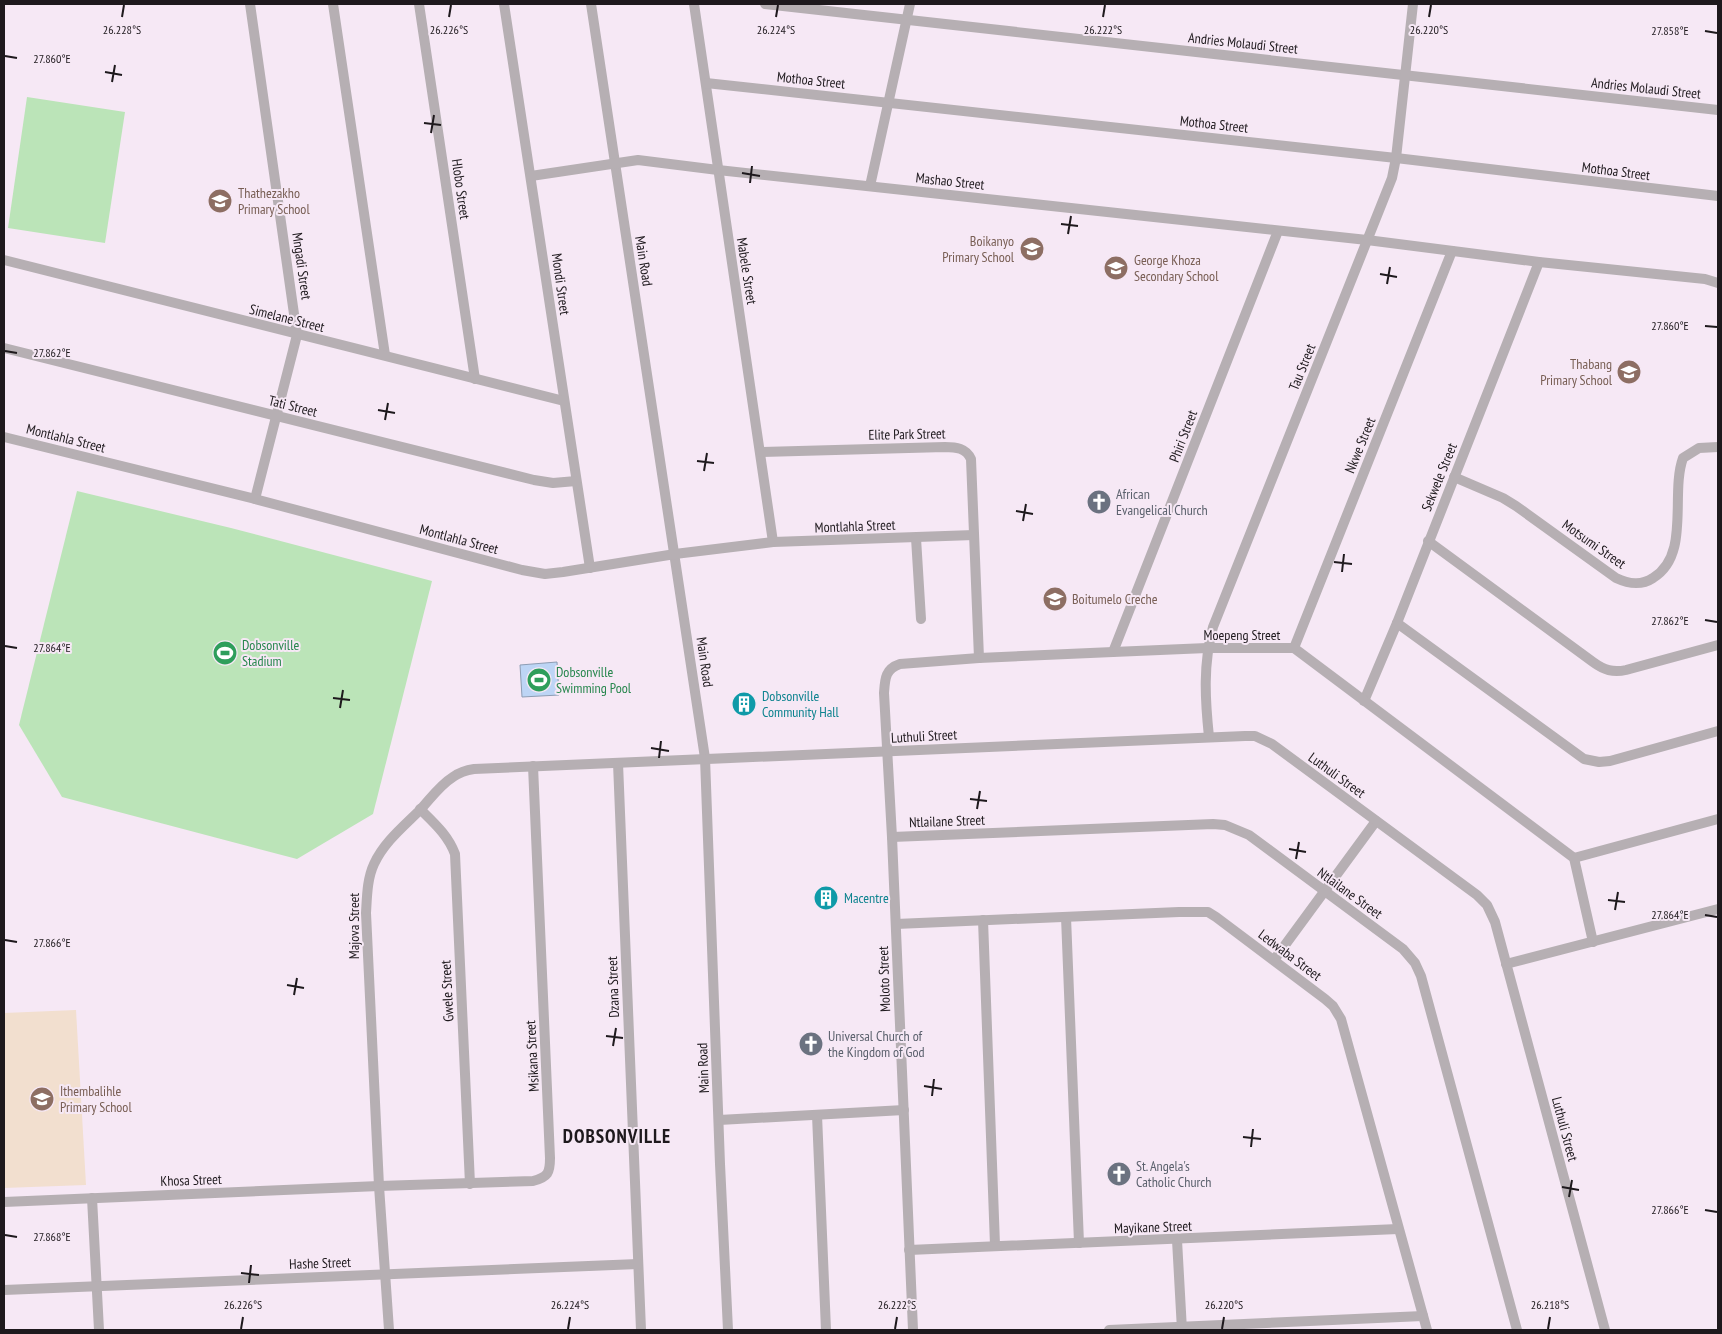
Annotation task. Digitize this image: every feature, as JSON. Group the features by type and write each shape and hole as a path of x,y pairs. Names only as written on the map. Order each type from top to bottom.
{"street":[{"name":"Mngadi Street","path":"250,4 297,335 255,500"},
{"path":"334,4 385,355"},
{"name":"Hlobo Street","path":"419,4 475,379"},
{"name":"Mondi Street","path":"504,4 590,568"},
{"name":"Main Road","path":"591,4 705,758 728,1330"},
{"name":"Mabele Street","path":"694,4 774,542"},
{"name":"Andries Molaudi Street","path":"765,4 1718,110"},
{"path":"870,186 910,4"},
{"name":"Tau Street","path":"1209,737 1205,700 1207,648 1213,627 1388,188 1396,158 1413,4"},
{"name":"Mothoa Street","path":"706,83 1396,158 1718,196"},
{"name":"Mashao Street","path":"531,176 638,160 1367,240 1539,262 1705,279 1718,283"},
{"name":"Phiri Street","path":"1113,652 1278,231"},
{"name":"Nkwe Street","path":"1294,648 1452,251"},
{"name":"Simelane Street","path":"4,260 564,401"},
{"name":"Sekwele Street","path":"1364,701 1397,623 1539,262"},
{"name":"Tati Street","path":"4,348 534,480 553,483 576,481"},
{"name":"Montlahla Street","path":"4,437 522,570 545,574 675,554 774,542 974,535"},
{"name":"Motsumi Street","path":"1454,477 1516,506 1616,578 1629,583 1639,584 1648,581 1666,568 1673,553 1679,477 1683,458 1699,448 1718,447"},
{"name":"Elite Park Street","path":"761,452 958,448 969,454 979,658"},
{"path":"916,538 921,618"},
{"path":"1428,541 1592,662 1608,670 1616,672 1626,670 1718,645"},
{"path":"1397,623 1584,758 1591,761 1610,761 1718,731"},
{"name":"Moepeng Street","path":"900,664 979,658 1207,648 1294,648 1574,858"},
{"name":"Moloto Street","path":"900,664 893,666 888,671 885,678 884,693 913,1330"},
{"name":"Luthuli Street","path":"705,758 1209,737 1244,736 1263,739 1477,895 1487,905 1495,922 1605,1330"},
{"name":"Majova Street","path":"389,1330 379,1186 366,923 367,889 370,873 379,854 441,787 452,777 465,771 705,758"},
{"name":"Dzana Street","path":"618,763 641,1330"},
{"name":"Msikana Street","path":"379,1186 533,1181 542,1179 550,1169 533,766"},
{"name":"Gwele Street","path":"420,810 445,834 452,844 455,854 470,1184"},
{"path":"1594,942 1574,858 1718,819"},
{"path":"1274,960 1376,821"},
{"name":"Ntlailane Street","path":"892,836 1225,825 1249,835 1403,949 1415,963 1421,976 1517,1330"},
{"path":"1506,964 1718,909"},
{"name":"Ledwaba Street","path":"896,924 1208,912 1274,960 1333,1006 1341,1019 1427,1330"},
{"path":"1066,917 1079,1243"},
{"path":"982,920 995,1246"},
{"path":"719,1120 904,1110"},
{"path":"817,1115 826,1330"},
{"name":"Khosa Street","path":"4,1202 379,1186"},
{"path":"92,1198 99,1330"},
{"name":"Mayikane Street","path":"909,1250 1177,1240 1398,1229"},
{"path":"1177,1240 1181,1329"},
{"name":"Hashe Street","path":"4,1290 638,1264"},
{"path":"1109,1330 1181,1329 1423,1316"}],"shaded area":[{"name":"Ithembalihle Primary School","path":"76,1010 86,1185 4,1188 4,1013"}],"green space":[{"path":"27,97 125,112 105,243 8,228"},
{"name":"Dobsonville Stadium","path":"77,491 231,528 432,581 373,814 297,859 62,797 19,725"}],"water":[{"name":"Dobsonville Swimming Pool","path":"557,662 559,695 522,697 520,665"}],"place":[{"name":"Thathezakho Primary School","path":"220,201"},
{"name":"Boikanyo Primary School","path":"1032,249"},
{"name":"George Khoza Secondary School","path":"1116,268"},
{"name":"Thabang Primary School","path":"1629,372"},
{"name":"African Evangelical Church","path":"1099,502"},
{"name":"Boitumelo Creche","path":"1055,599"},
{"name":"Dobsonville Stadium","path":"225,653"},
{"name":"Dobsonville Swimming Pool","path":"539,680"},
{"name":"Dobsonville Community Hall","path":"744,704"},
{"name":"Macentre","path":"826,898"},
{"name":"Universal Church of the Kingdom of God","path":"811,1044"},
{"name":"Ithembalihle Primary School","path":"42,1099"},
{"name":"St. Angela's Catholic Church","path":"1119,1174"}],"district":[{"name":"DOBSONVILLE","path":"617,1136"}]}
